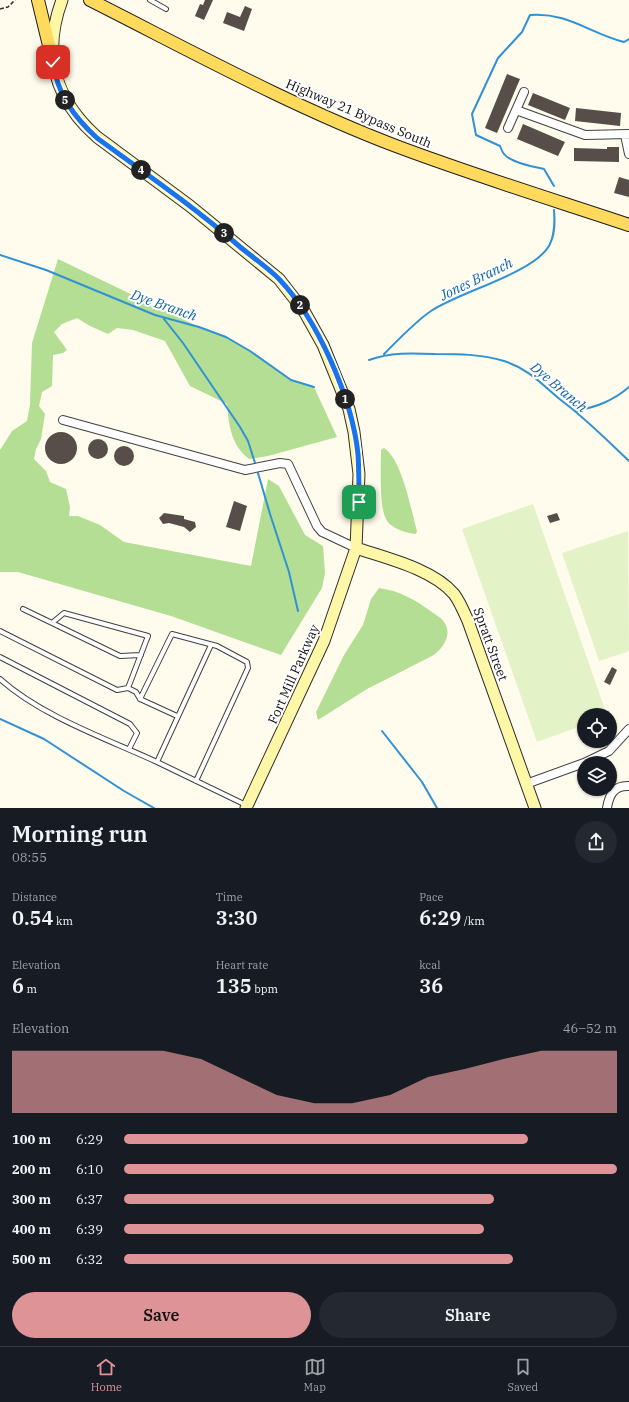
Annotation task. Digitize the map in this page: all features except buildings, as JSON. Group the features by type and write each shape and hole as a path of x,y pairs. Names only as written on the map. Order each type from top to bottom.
{"main road":[{"path":"38,0 55,75 64,98 83,125 97,138 216,227 266,267 279,279 304,311 323,345 349,409 354,432 359,474 356,548"},
{"path":"53,62 54,23 62,0"},
{"name":"Highway 21 Bypass South","path":"90,0 235,74 312,110 396,146 629,225"},
{"name":"Spratt Street","path":"356,548 424,572 442,583 453,594 468,621 536,808"},
{"name":"Fort Mill Parkway","path":"246,807 324,641 356,548"}],"street":[{"path":"508,128 524,92"},
{"path":"516,110 585,135 627,134 629,154"},
{"path":"63,420 245,470 280,463 288,464 317,526 322,532 356,548"},
{"path":"599,756 608,752 620,741 629,729"},
{"path":"526,784 577,766"},
{"path":"607,808 613,791 622,786 629,786"}],"lane":[{"path":"150,0 166,9"},
{"path":"23,609 120,656 141,655"},
{"path":"52,623 64,613 148,636 128,688"},
{"path":"0,631 117,690 128,688 136,692 140,699 177,716"},
{"path":"140,699 172,634 211,645 247,662 248,668 196,781"},
{"path":"157,762 211,645"},
{"path":"0,657 130,724 137,733 129,749"},
{"path":"0,679 20,696 33,703 196,781 246,807"}],"path":[{"path":"0,9 8,7 15,0"}],"green space":[{"path":"58,259 199,327 226,337 250,351 291,380 314,387 337,437 268,456 249,459 238,448 232,434 227,404 190,386 165,341 133,330 117,328 108,334 77,318 62,324 54,332 67,350 63,353 53,355 52,386 42,392 39,406 45,414 41,439 36,449 34,459 46,471 50,482 66,489 70,507 69,516 78,516 100,525 124,542 251,566 268,479 279,486 305,535 323,546 325,573 322,588 281,655 171,616 18,572 0,572 0,450 12,431 27,421 30,405 32,343"},
{"path":"384,448 396,463 401,474 409,498 417,531 416,534 403,531 391,525 386,519 381,496 381,450"},
{"path":"533,504 605,708 577,708 577,728 537,742 462,529"},
{"path":"628,531 629,651 599,661 562,553"},
{"path":"379,588 394,591 407,597 440,618 447,627 446,641 432,656 367,689 318,720 316,712 344,655 363,625 371,599"}],"waterway":[{"name":"Jones Branch","path":"554,186 544,169 512,160 504,154 500,146 476,135 472,114 498,58 522,32 530,15 556,17 624,42 629,39"},
{"name":"Jones Branch","path":"384,354 431,311 460,296 512,274 540,256 549,246 552,238 554,210"},
{"name":"Dye Branch","path":"0,255 46,270 155,315 199,327 226,337 250,351 291,380 314,387"},
{"path":"164,319 183,343 240,427 248,441 255,463"},
{"name":"Dye Branch","path":"369,360 377,357 401,354 461,354 487,357 513,364 530,374 598,431 629,461"},
{"path":"576,411 604,403 629,387"},
{"path":"258,473 289,572 298,611"},
{"path":"0,719 44,739 124,791 154,808"},
{"path":"382,731 422,782 437,808"}],"route":[{"path":"53,62 55,75 64,98 69,108 83,125 97,138 190,206 266,267 279,279 304,311 323,345 349,409 358,453 359,502"}]}
